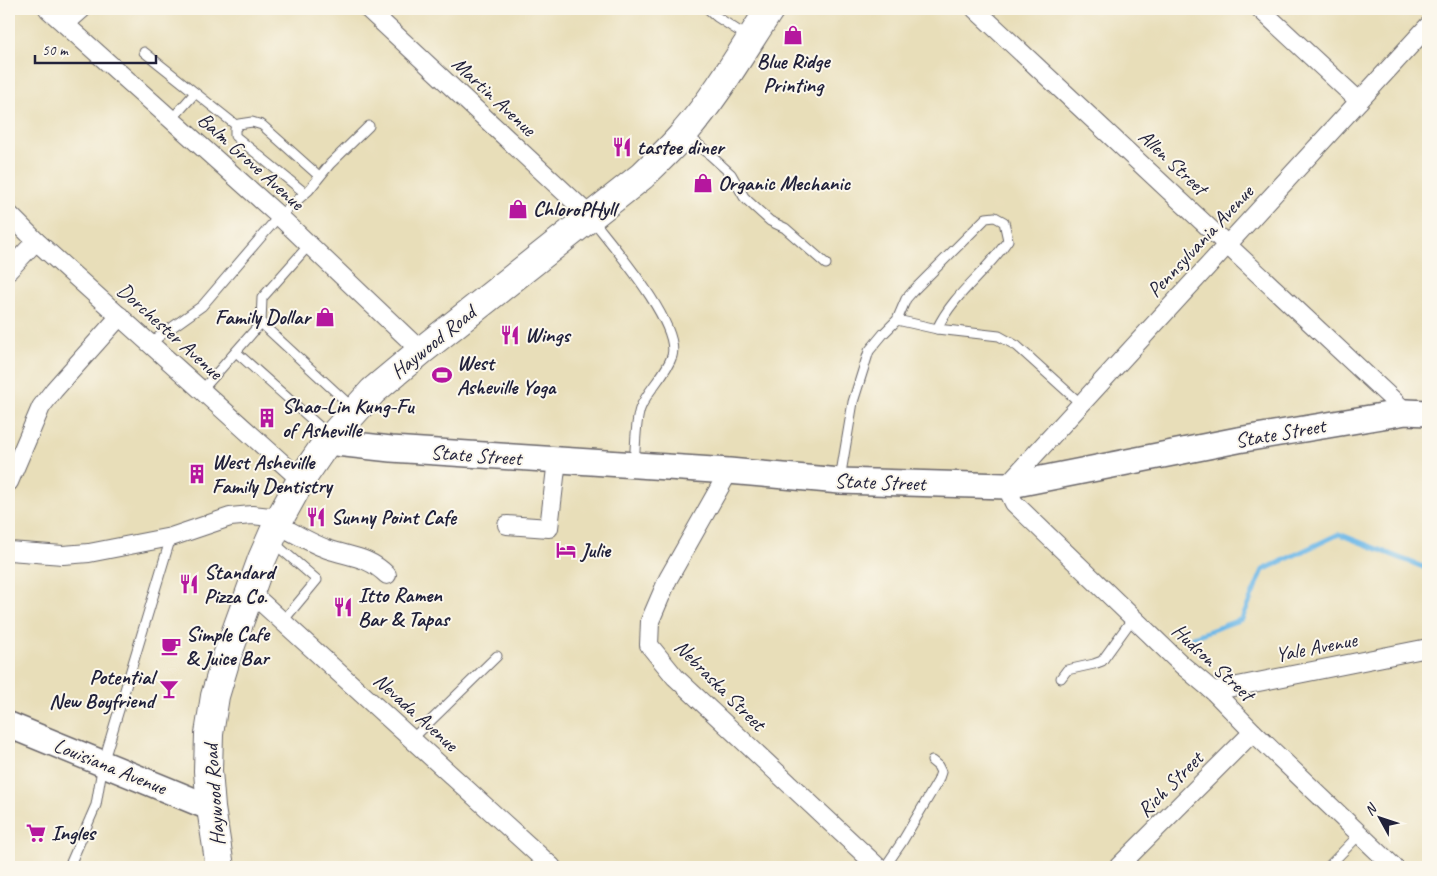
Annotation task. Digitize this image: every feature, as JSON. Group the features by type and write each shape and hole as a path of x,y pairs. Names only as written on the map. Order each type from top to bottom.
{"main road":[{"name":"Haywood Road","path":"220,867 211,808 208,770 209,734 215,696 249,591 276,527 301,480 329,440 373,391 642,176 685,132 707,103 770,9"}],"street":[{"name":"Balm Grove Avenue","path":"48,9 279,216 421,351"},
{"path":"66,24 82,9"},
{"name":"Martin Avenue","path":"368,9 590,216"},
{"name":"Allen Street","path":"975,9 1228,244 1417,412"},
{"path":"1260,9 1359,101"},
{"name":"Pennsylvania Avenue","path":"1006,486 1428,26"},
{"name":"Dorchester Avenue","path":"9,214 36,241 301,480"},
{"path":"9,270 36,241"},
{"path":"9,482 41,407 120,316"},
{"name":"State Street","path":"329,440 391,449 730,471 840,481 1006,486 1238,440 1417,412"},
{"path":"507,525 550,528 557,460"},
{"name":"Nebraska Street","path":"730,471 668,579 650,621 650,645 675,677 878,867"},
{"name":"Hudson Street","path":"1006,486 1014,503 1182,665 1213,691 1253,732 1394,867"},
{"path":"9,551 63,554 90,553 170,537 230,517 252,515 321,546 371,562 388,575"},
{"name":"Nevada Avenue","path":"249,591 552,867"},
{"name":"Yale Avenue","path":"1213,691 1428,648"},
{"name":"Louisiana Avenue","path":"9,725 211,808"},
{"name":"Rich Street","path":"1118,867 1253,732"}],"lane":[{"path":"708,9 750,38"},
{"path":"144,52 237,126"},
{"path":"172,119 195,93"},
{"path":"305,193 235,136 234,129 239,124 252,122 262,126 320,176"},
{"path":"150,342 202,306 279,216 305,193 330,164 370,126"},
{"path":"685,132 731,174 748,201 770,221 785,228 826,264"},
{"path":"590,216 654,300 673,346 671,359 640,410 634,465"},
{"path":"840,481 853,402 869,352 897,320 906,299 913,291 986,218 996,217 1004,222 1008,240 944,313 937,329"},
{"path":"202,390 261,324 262,298 309,245"},
{"path":"897,320 937,329 999,336 1017,346 1081,404"},
{"path":"261,324 356,410"},
{"path":"236,352 329,440"},
{"path":"276,527 317,580 282,621"},
{"path":"69,867 96,805 103,763 170,537"},
{"path":"1060,678 1067,670 1094,664 1102,660 1133,618"},
{"path":"412,739 497,656"},
{"path":"884,867 902,842 938,782 941,772 932,761"},
{"path":"1328,867 1359,835"}],"waterway":[{"path":"1190,638 1242,619 1263,570 1339,534 1428,569"}],"place":[{"name":"Blue Ridge Printing","path":"793,35"},
{"name":"tastee diner","path":"622,147"},
{"name":"Organic Mechanic","path":"703,183"},
{"name":"ChloroPHyll","path":"518,209"},
{"name":"Family Dollar","path":"325,317"},
{"name":"Wings","path":"510,335"},
{"name":"West Asheville Yoga","path":"442,375"},
{"name":"Shao-Lin Kung-Fu of Asheville","path":"267,418"},
{"name":"West Asheville Family Dentistry","path":"197,474"},
{"name":"Sunny Point Cafe","path":"316,517"},
{"name":"Julie","path":"566,550"},
{"name":"Standard Pizza Co.","path":"189,584"},
{"name":"Itto Ramen Bar & Tapas","path":"343,607"},
{"name":"Simple Cafe & Juice Bar","path":"171,646"},
{"name":"Potential New Boyfriend","path":"169,689"},
{"name":"Ingles","path":"36,833"}]}
